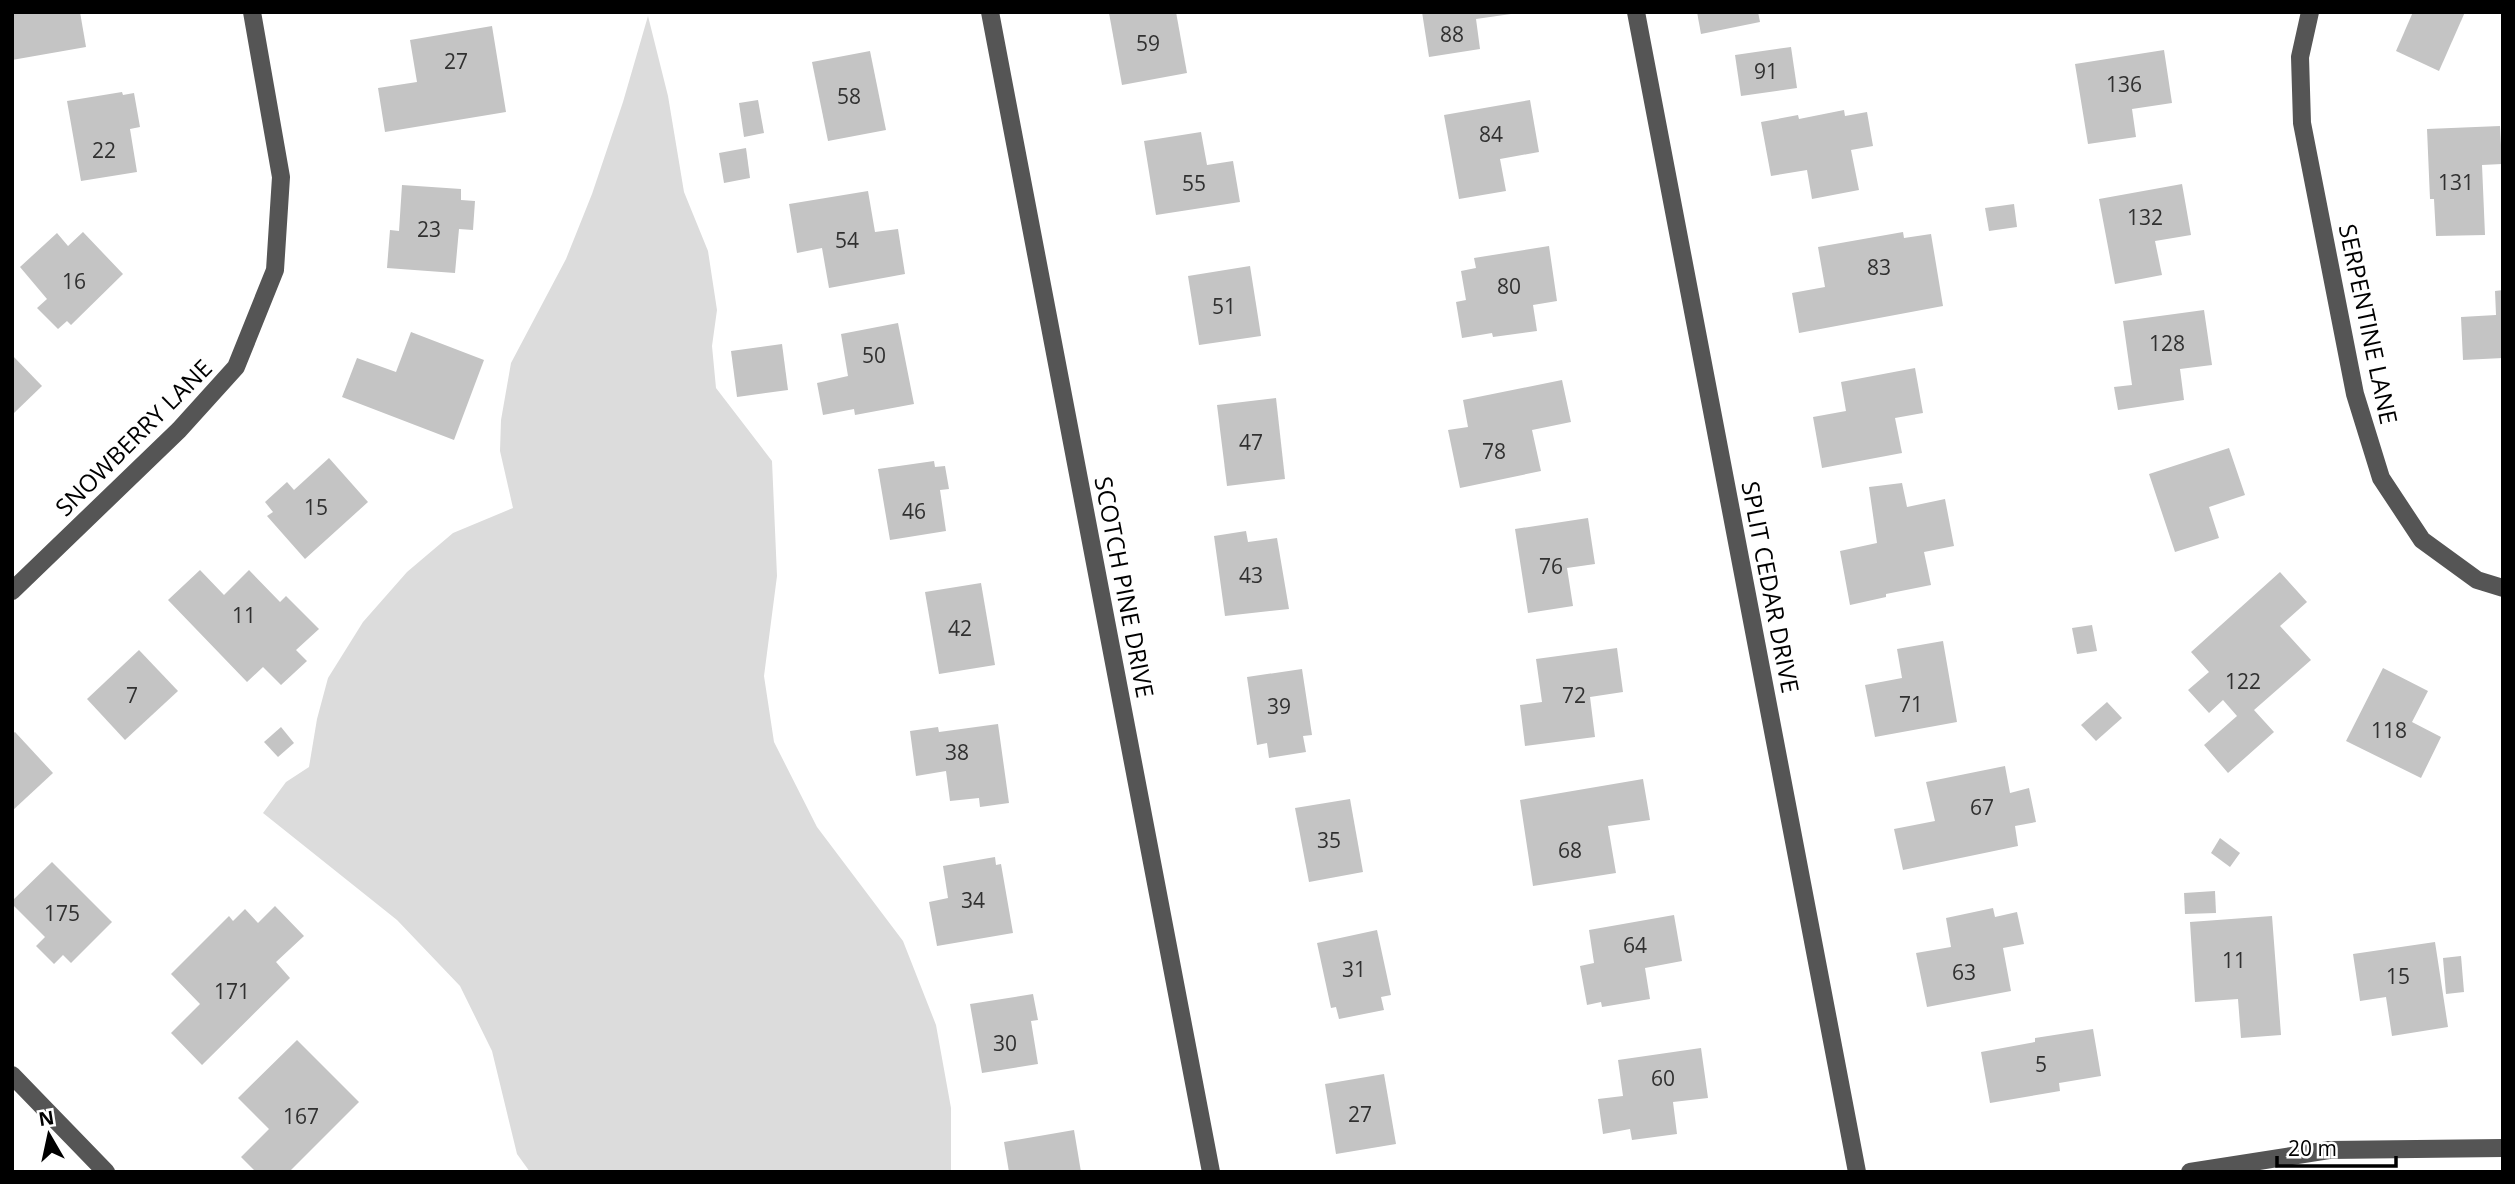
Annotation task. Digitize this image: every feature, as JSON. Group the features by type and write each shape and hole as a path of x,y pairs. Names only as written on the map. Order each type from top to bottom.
{"street":[{"name":"SNOWBERRY LANE","path":"12,591 179,430 236,367 275,270 281,177 251,12"},
{"name":"SCOTCH PINE DRIVE","path":"990,12 1211,1172"},
{"name":"SPLIT CEDAR DRIVE","path":"1636,12 1857,1172"},
{"name":"SERPENTINE LANE","path":"2310,12 2300,57 2302,123 2355,394 2381,478 2422,540 2477,580 2503,588"},
{"path":"12,1075 106,1172"},
{"path":"2190,1172 2329,1150 2503,1148"}],"shaded area":[{"path":"648,16 668,96 684,192 708,251 717,310 712,346 716,388 772,461 777,576 764,676 774,742 817,827 903,941 936,1025 951,1108 951,1172 530,1172 517,1154 492,1051 460,986 397,920 263,813 286,782 309,767 317,719 328,678 363,622 407,572 453,533 513,508 500,451 501,420 511,363 566,259 592,194"}],"building":[{"path":"12,12 80,12 86,47 12,60"},
{"path":"1176,12 1187,73 1122,85 1109,13"},
{"path":"1422,12 1511,14 1476,19 1480,49 1429,57"},
{"path":"1697,12 1758,12 1760,22 1701,34"},
{"path":"2413,12 2465,12 2439,71 2396,51"},
{"path":"492,26 506,112 385,132 378,88 417,82 410,40"},
{"path":"1791,47 1797,88 1741,96 1735,55"},
{"path":"2164,50 2172,103 2132,109 2136,137 2088,144 2075,64"},
{"path":"870,51 886,130 828,141 812,62"},
{"path":"122,92 123,95 134,93 140,127 130,129 137,172 81,181 67,101"},
{"path":"758,100 764,133 744,137 739,103"},
{"path":"1530,100 1539,152 1500,159 1506,191 1459,199 1444,115"},
{"path":"1844,110 1845,116 1867,112 1873,146 1851,150 1859,190 1812,199 1807,170 1771,176 1761,122 1798,115 1799,119"},
{"path":"2500,126 2502,164 2482,165 2485,235 2436,236 2434,199 2430,199 2427,129"},
{"path":"1201,132 1207,165 1233,161 1240,202 1156,215 1144,141"},
{"path":"746,148 750,178 724,183 719,153"},
{"path":"2182,184 2191,235 2155,241 2162,275 2115,284 2099,199"},
{"path":"402,185 461,189 461,200 475,201 473,230 459,229 455,273 387,268 390,230 399,231"},
{"path":"868,191 875,232 898,229 905,274 829,288 822,248 797,253 789,204"},
{"path":"2014,204 2017,227 1989,231 1985,208"},
{"path":"83,232 123,274 71,325 67,321 58,329 37,308 47,299 20,267 57,233 68,246"},
{"path":"1903,232 1904,238 1931,234 1943,306 1799,333 1792,293 1825,287 1818,247"},
{"path":"1549,246 1557,301 1533,305 1537,331 1493,337 1492,333 1462,338 1456,302 1466,300 1461,271 1476,268 1474,258"},
{"path":"1250,266 1261,336 1199,345 1188,276"},
{"path":"2503,290 2503,358 2463,360 2461,317 2496,315 2495,291"},
{"path":"2204,310 2212,365 2180,369 2184,400 2118,410 2114,387 2132,385 2123,321"},
{"path":"898,323 914,404 855,415 854,409 823,415 817,383 848,376 841,334"},
{"path":"411,332 484,360 454,440 342,397 357,358 396,372"},
{"path":"782,344 788,390 737,397 731,351"},
{"path":"12,355 42,386 14,413 12,411"},
{"path":"1915,368 1923,413 1895,418 1902,453 1822,468 1813,417 1846,411 1841,382"},
{"path":"1562,380 1571,422 1532,430 1541,471 1460,488 1448,430 1468,427 1463,400"},
{"path":"1276,398 1285,479 1227,486 1217,405"},
{"path":"2229,448 2245,495 2209,507 2219,538 2175,552 2149,474"},
{"path":"329,458 368,502 305,559 267,516 273,512 265,502 287,482 294,490"},
{"path":"934,461 935,467 945,466 949,489 940,490 946,531 890,540 878,469"},
{"path":"1902,483 1907,507 1945,499 1954,546 1924,552 1931,585 1850,605 1840,551 1877,543 1869,487"},
{"path":"1588,518 1595,564 1567,568 1573,606 1528,613 1515,529"},
{"path":"1246,531 1248,542 1277,538 1289,609 1225,616 1214,536"},
{"path":"200,570 224,595 249,570 280,602 286,596 319,629 296,650 307,661 281,685 263,667 247,682 168,600"},
{"path":"2280,572 2307,602 2280,626 2311,660 2254,710 2274,732 2228,773 2204,745 2237,716 2223,700 2209,713 2188,690 2209,672 2191,652"},
{"path":"981,583 995,665 939,674 925,592"},
{"path":"2092,625 2097,651 2077,654 2072,628"},
{"path":"1943,641 1957,722 1875,737 1865,685 1902,678 1897,649"},
{"path":"1617,648 1623,692 1590,697 1595,737 1525,746 1520,705 1542,702 1536,659"},
{"path":"139,650 178,691 125,740 87,699"},
{"path":"2383,668 2428,691 2412,722 2441,737 2421,778 2346,741"},
{"path":"1302,669 1312,735 1303,736 1306,752 1269,758 1267,743 1257,745 1247,677"},
{"path":"2107,702 2122,718 2096,741 2081,725"},
{"path":"998,724 1009,803 980,807 979,798 950,801 946,771 916,776 910,731 938,727 939,732"},
{"path":"281,727 294,743 278,757 264,742"},
{"path":"15,732 53,773 12,811 12,734"},
{"path":"2005,766 2010,793 2029,788 2036,822 2015,826 2018,846 1903,870 1894,829 1935,821 1926,782"},
{"path":"1643,779 1650,820 1608,826 1616,873 1533,886 1520,800"},
{"path":"1350,799 1363,872 1309,882 1295,808"},
{"path":"2220,838 2240,853 2230,867 2211,853"},
{"path":"995,857 996,865 1001,864 1013,933 937,946 929,902 948,898 943,866"},
{"path":"52,862 112,922 71,963 63,955 54,964 36,946 45,937 12,904"},
{"path":"2215,891 2216,913 2185,914 2184,893"},
{"path":"275,906 304,936 276,962 290,978 202,1065 171,1033 200,1004 171,974 229,916 233,921 245,909 258,923"},
{"path":"1993,908 1995,917 2017,912 2024,944 2003,948 2011,991 1927,1007 1916,953 1951,947 1946,918"},
{"path":"1674,915 1682,961 1645,968 1650,999 1602,1007 1601,1002 1587,1005 1580,966 1594,963 1589,930"},
{"path":"2272,916 2281,1035 2241,1038 2238,999 2195,1002 2190,922"},
{"path":"1377,930 1391,995 1381,997 1384,1010 1339,1019 1336,1007 1331,1008 1317,943"},
{"path":"2435,942 2448,1027 2392,1036 2386,997 2360,1001 2353,954"},
{"path":"2461,956 2464,992 2446,994 2443,958"},
{"path":"1033,994 1038,1020 1031,1021 1038,1064 982,1073 970,1004"},
{"path":"2093,1029 2101,1076 2059,1083 2060,1091 1990,1103 1981,1052 2035,1042 2035,1038"},
{"path":"297,1040 359,1102 289,1172 256,1172 241,1157 269,1129 238,1098"},
{"path":"1701,1048 1708,1098 1673,1102 1677,1134 1632,1140 1630,1129 1603,1134 1598,1099 1623,1096 1618,1060"},
{"path":"1384,1074 1396,1144 1336,1154 1325,1084"},
{"path":"1074,1130 1081,1172 1009,1172 1004,1142"}]}
